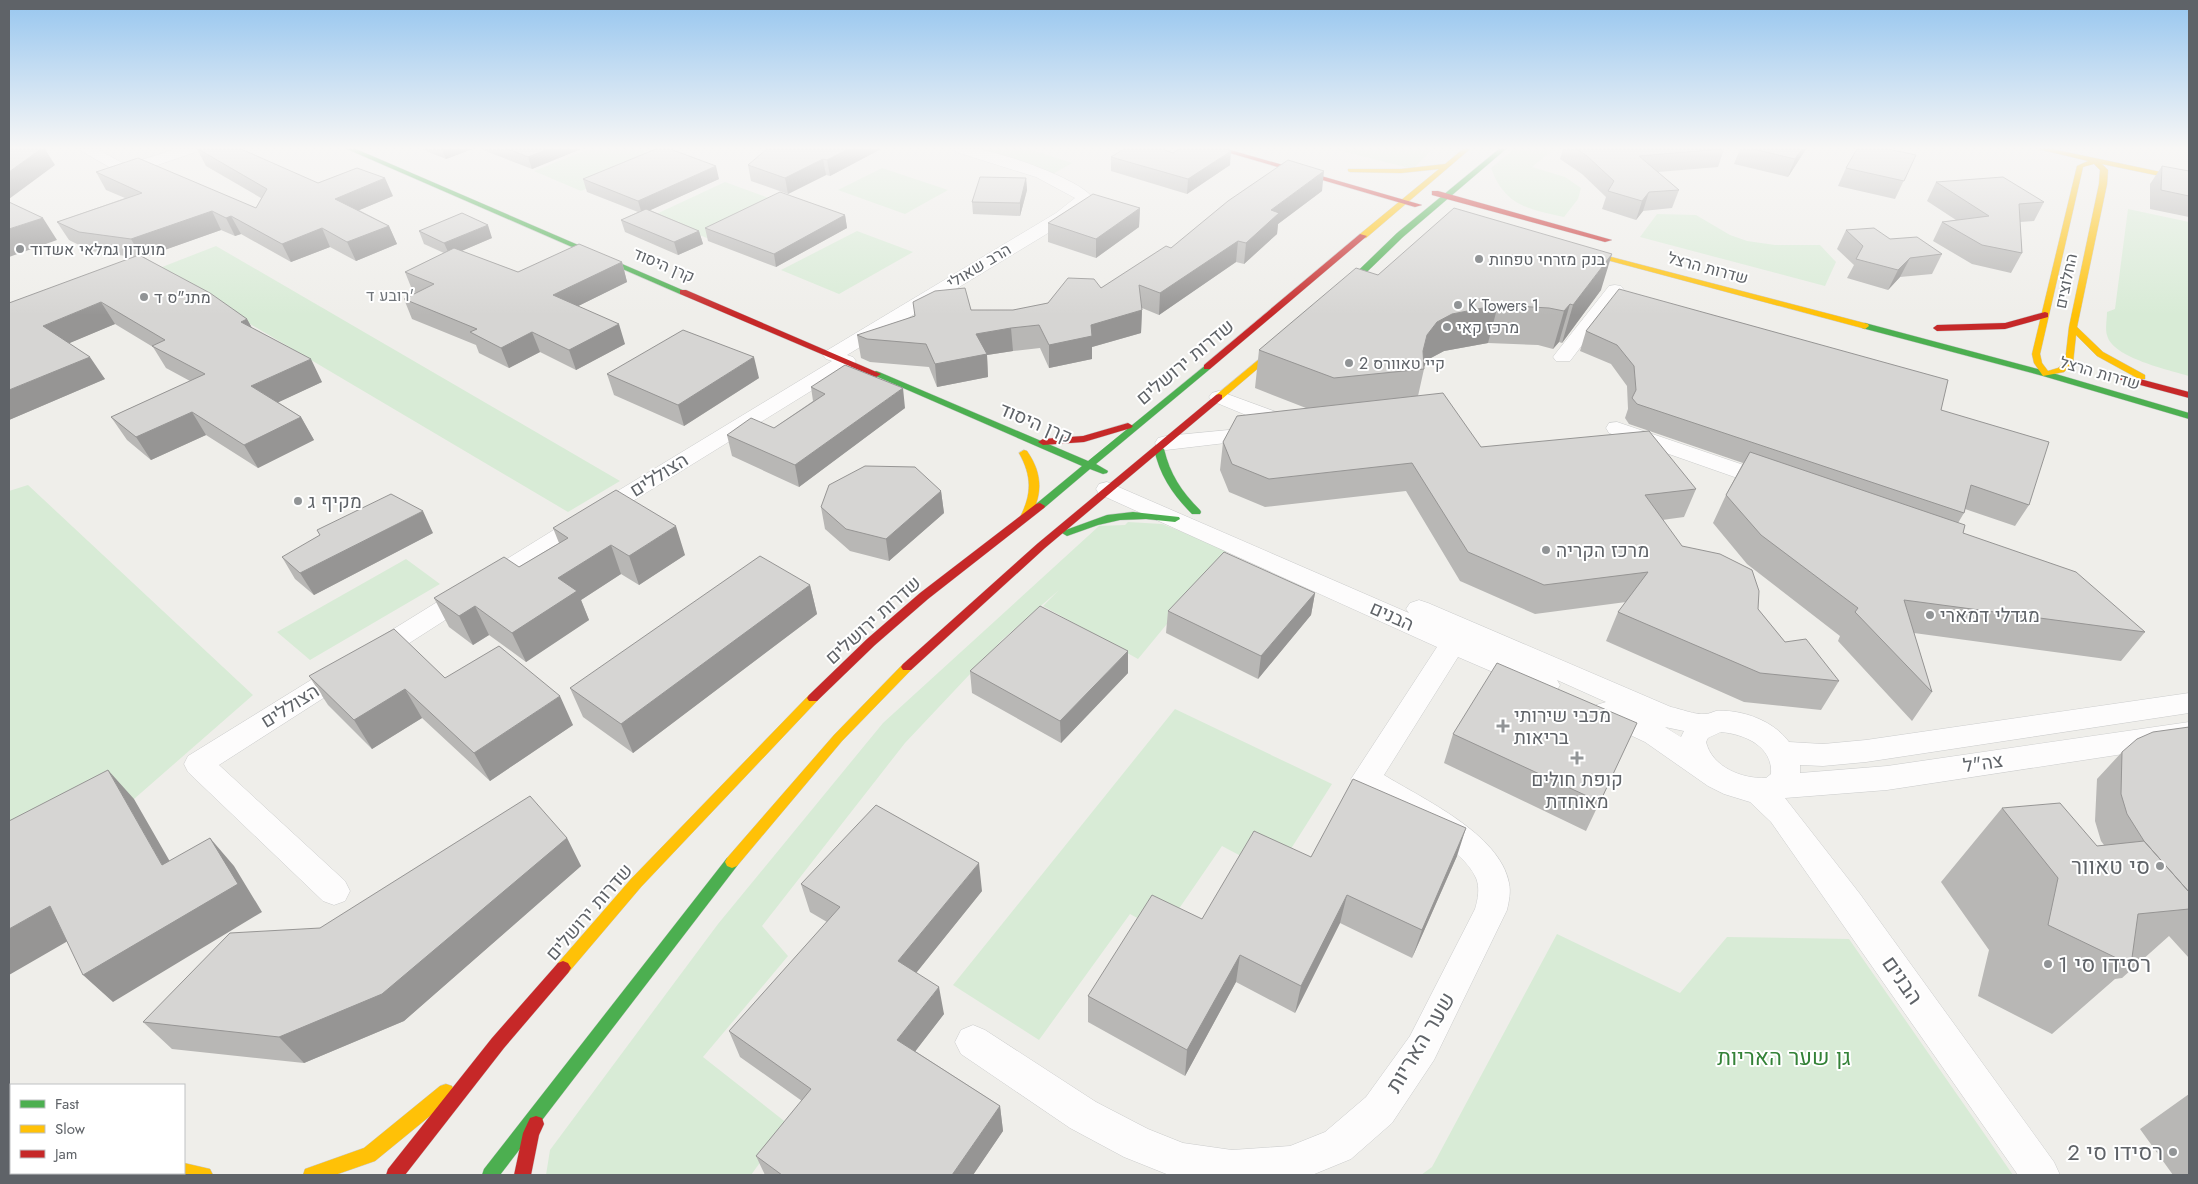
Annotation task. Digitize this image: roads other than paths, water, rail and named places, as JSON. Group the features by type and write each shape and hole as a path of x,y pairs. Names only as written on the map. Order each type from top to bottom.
{"main road":[{"name":"קרן היסוד","path":"479,204 1088,464 1104,484"},
{"name":"שדרות ירושלים","path":"394,1175 498,1043 636,883 811,700 871,642 924,596 1021,522 1071,474 1088,464 1402,204"},
{"path":"1414,204 1444,213"},
{"path":"1330,303 1400,235 1437,204"},
{"path":"1476,204 1623,244"},
{"path":"1501,204 1518,216"},
{"name":"החלוצים","path":"2036,354 2071,204"},
{"name":"החלוצים","path":"2074,364 2073,327 2099,204"},
{"path":"1400,235 1428,227"},
{"name":"שדרות הרצל","path":"1565,246 2046,374 2189,416"},
{"path":"1975,338 1932,327 2009,326 2032,321 2045,315"},
{"path":"2073,327 2090,346 2107,359 2168,389"},
{"path":"490,1175 560,1081 772,811 898,676 1041,546 1104,484 1163,446 1293,334"},
{"name":"שדרות הרצל","path":"2024,351 2074,364"},
{"path":"2036,354 2038,363 2046,374 2062,370 2074,364"},
{"name":"שדרות הרצל","path":"2106,373 2189,395"},
{"name":"קרן היסוד","path":"938,400 973,428"},
{"path":"1036,442 1084,439 1139,422"},
{"path":"1163,446 1164,475 1186,516"},
{"name":"קרן היסוד","path":"1010,447 1041,461"},
{"path":"1021,522 1036,494 1037,479 1033,467 1024,453"},
{"name":"הבנים","path":"1071,474 1104,484"},
{"path":"1041,546 1086,524 1109,516 1129,513 1186,516"},
{"path":"310,1175 369,1154 442,1095 498,1043"},
{"path":"522,1175 531,1133 560,1081"},
{"path":"185,1172 204,1175"}],"street":[{"name":"הרב שאולי","path":"839,358 1062,217 1077,204"},
{"path":"1563,357 1615,290"},
{"name":"הצוללים","path":"334,891 198,764 839,358"},
{"path":"1163,446 1307,427 1219,397"},
{"path":"1617,428 1793,490"},
{"name":"הבנים","path":"1104,484 1186,516 1665,716 1704,726"},
{"name":"הבנים","path":"1186,516 1453,643 1655,734 1703,767"},
{"name":"שער האריות","path":"972,1042 1083,1115 1137,1144 1183,1162 1232,1169 1290,1165 1338,1146 1379,1110 1422,1048 1491,910 1495,892 1493,880 1488,868 1462,839 1366,779 1453,643"},
{"name":"צה\"ל","path":"1782,753 1823,755 1866,751 2189,703"},
{"path":"1726,722 1752,728 1775,744 1782,753 1787,764 1787,773 1783,781 1767,789 1740,788 1722,782 1703,767 1696,757 1693,739 1697,731 1704,726 1726,722"},
{"name":"צה\"ל","path":"1767,789 1887,778 2189,733"},
{"name":"הבנים","path":"1767,789 1782,813 1849,904 2041,1175"}],"place":[{"name":"מועדון גמלאי אשדוד","path":"20,249"},
{"name":"בנק מזרחי טפחות","path":"1479,259"},
{"name":"מתנ\"ס ד","path":"144,297"},
{"name":"K Towers 1","path":"1458,305"},
{"name":"מרכז קאי","path":"1447,327"},
{"name":"קיי טאוורס 2","path":"1349,363"},
{"name":"מקיף ג","path":"298,501"},
{"name":"מרכז הקריה","path":"1546,550"},
{"name":"מגדלי דמארי","path":"1930,615"},
{"name":"מכבי שירותי בריאות","path":"1503,726"},
{"name":"קופת חולים מאוחדת","path":"1577,758"},
{"name":"סי טאוור","path":"2160,866"},
{"name":"רסידו סי 1","path":"2048,964"},
{"name":"רסידו סי 2","path":"2173,1152"}],"district":[{"name":"רובע ד'","path":"390,295"}],"park label":[{"name":"גן שער האריות","path":"1784,1057"}]}
